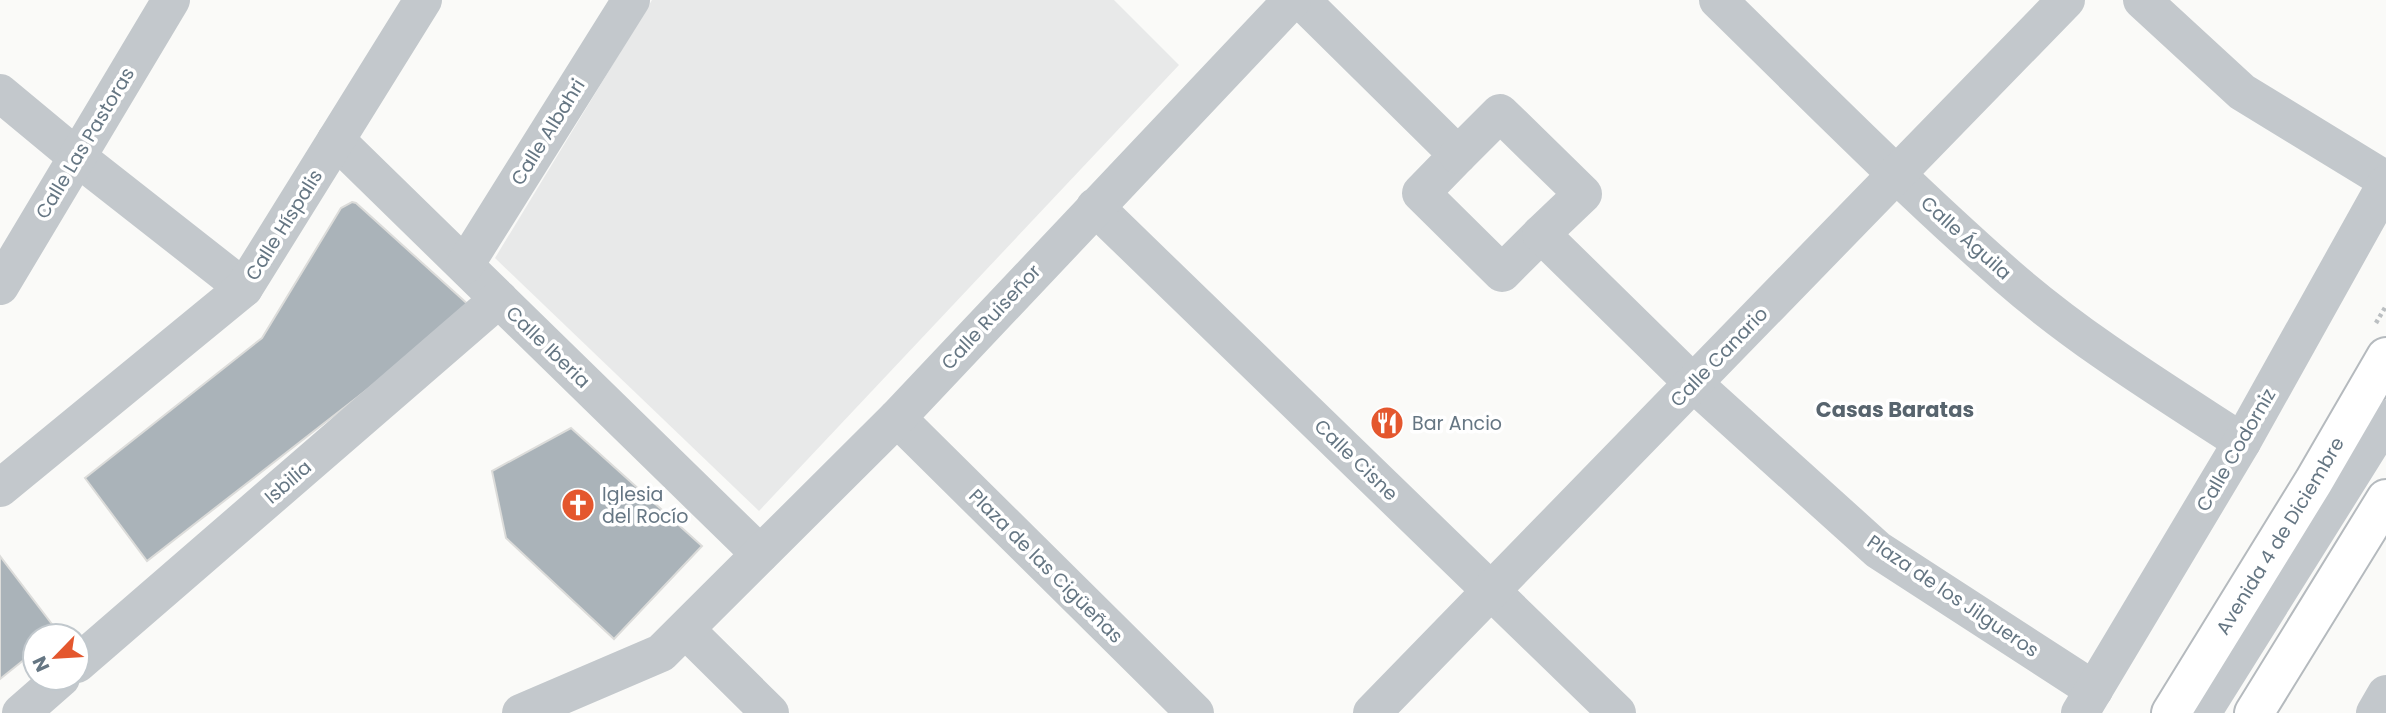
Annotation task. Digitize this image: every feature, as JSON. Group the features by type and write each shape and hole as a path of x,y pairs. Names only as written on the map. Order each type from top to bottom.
{"main road":[{"name":"Avenida 4 de Diciembre","path":"2171,713 2314,481 2386,357"},
{"path":"2254,713 2386,499"}],"street":[{"name":"Calle Las Pastoras","path":"0,286 171,0"},
{"name":"Calle Híspalis","path":"0,488 244,288 423,0"},
{"name":"Calle Albahri","path":"465,265 631,0"},
{"name":"Calle Ruiseñor","path":"543,709 661,653 897,418 1292,0"},
{"path":"1301,0 1458,155"},
{"name":"Calle Águila","path":"1718,0 1897,174 2008,277 2113,358 2242,442"},
{"name":"Calle Canario","path":"1372,713 2066,0"},
{"path":"2142,0 2242,92 2386,182"},
{"path":"0,93 244,288"},
{"path":"1500,113 1583,194 1502,273 1421,193 1458,155 1500,113"},
{"name":"Calle Iberia","path":"336,140 760,554"},
{"name":"Calle Codorniz","path":"2087,701 2242,442 2386,182"},
{"name":"Calle Cisne","path":"1095,206 1617,713"},
{"name":"Plaza de los Jilgueros","path":"1541,234 1693,383 1878,550 2087,701"},
{"name":"Isbilia","path":"91,652 499,299"},
{"name":"Plaza de las Cigüeñas","path":"897,418 1195,713"},
{"path":"2202,713 2386,419"},
{"path":"2231,713 2386,458"},
{"path":"686,629 770,713"},
{"path":"21,713 45,692"},
{"path":"2375,713 2386,694"}],"shaded area":[{"path":"652,0 1114,0 1179,65 759,511 495,258"}],"building":[{"path":"352,202 472,308 147,561 85,478 262,338 341,208"},
{"name":"Iglesia del Rocío","path":"571,428 702,546 614,639 506,538 492,471"},
{"path":"0,556 50,622 21,622 21,662 0,679"}],"place":[{"name":"Bar Ancio","path":"1387,423"},
{"name":"Iglesia del Rocío","path":"578,505"}],"district":[{"name":"Casas Baratas","path":"1895,409"}]}
